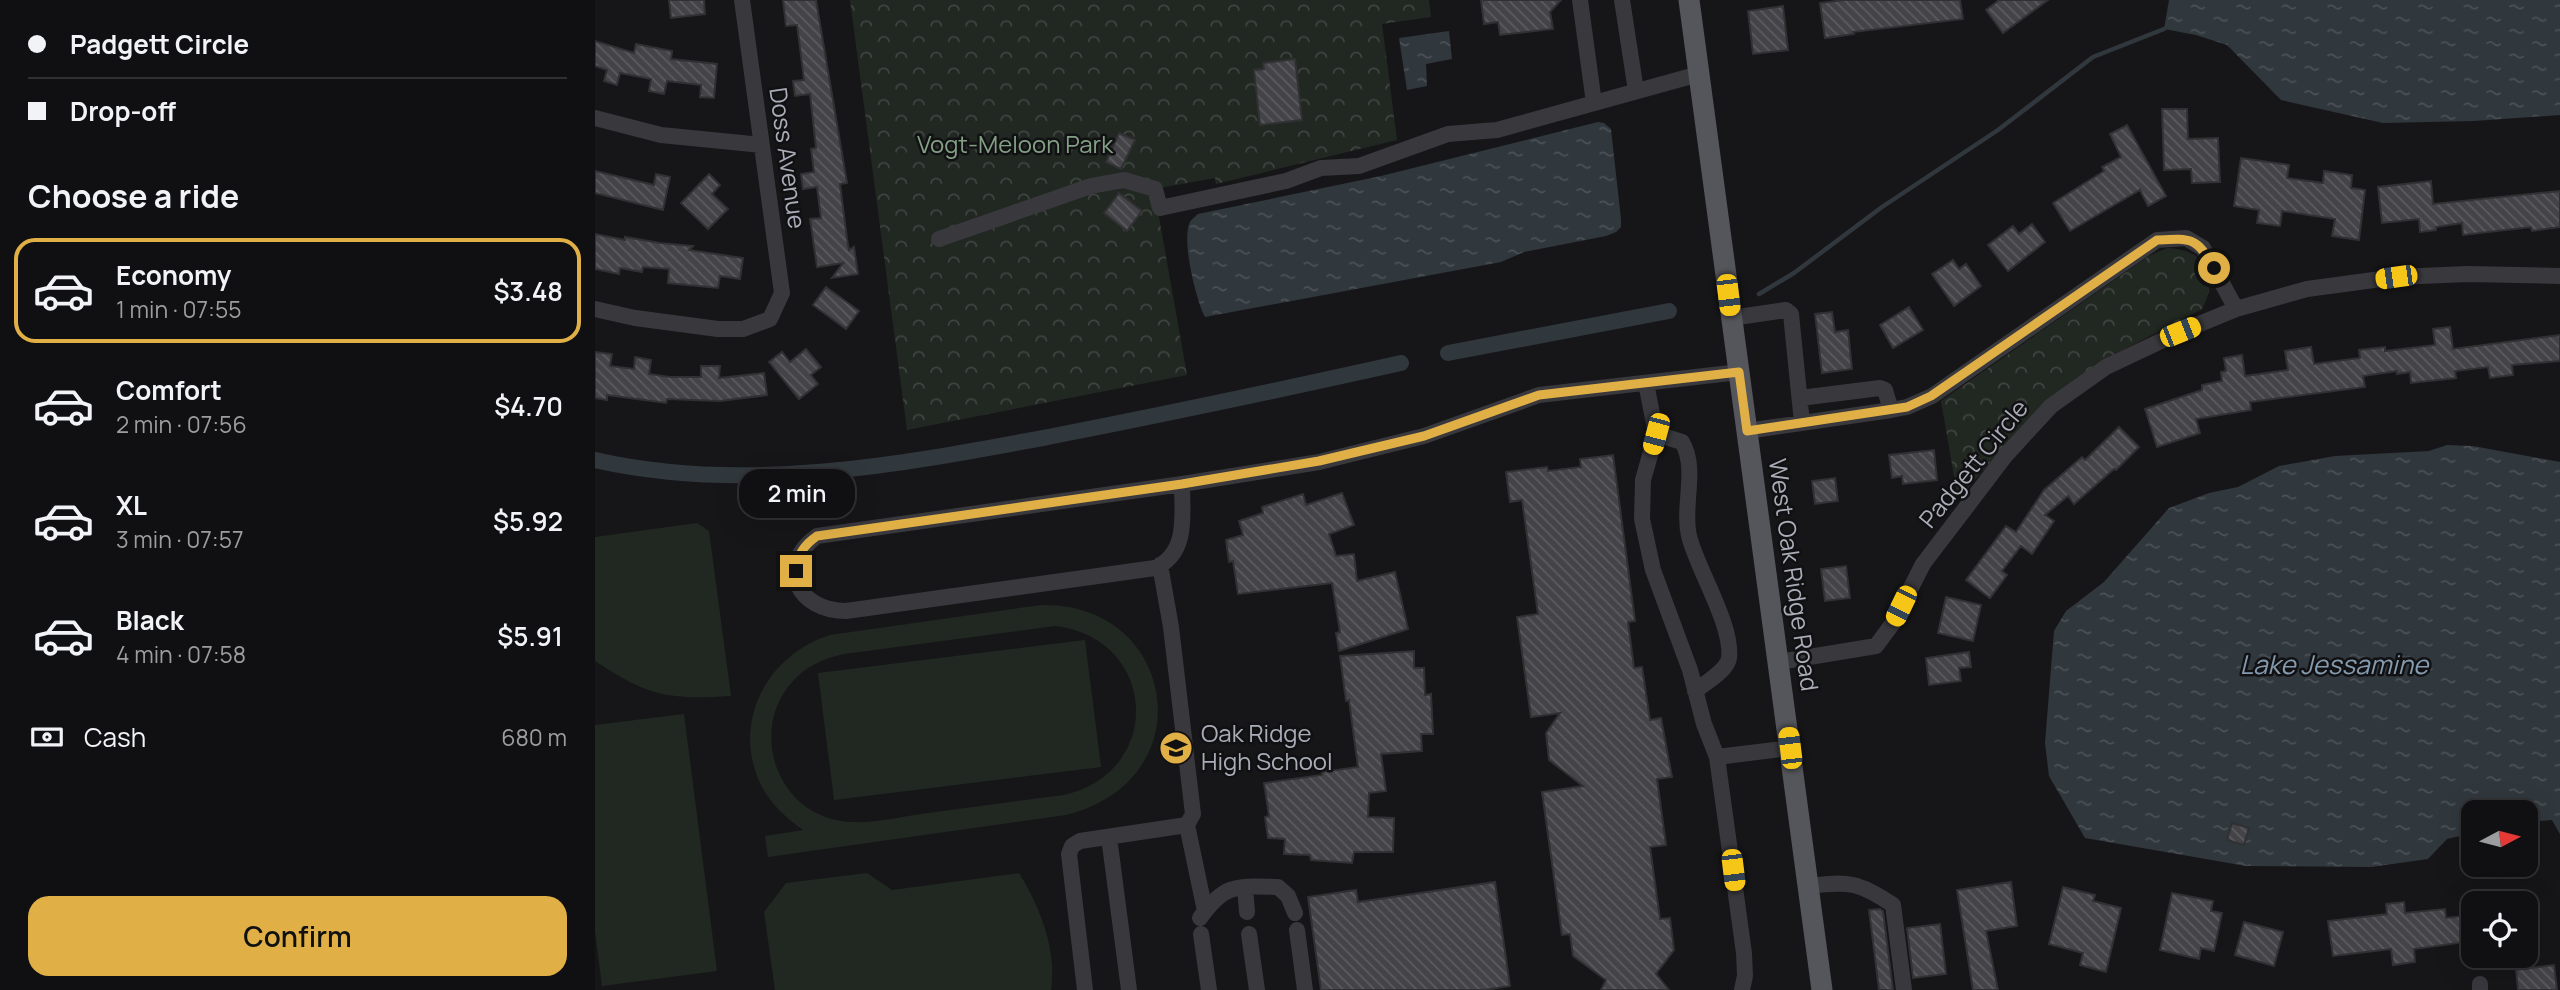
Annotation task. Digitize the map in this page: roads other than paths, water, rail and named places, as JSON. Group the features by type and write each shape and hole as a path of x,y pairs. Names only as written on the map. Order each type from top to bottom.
{"main road":[{"name":"West Oak Ridge Road","path":"1689,0 1822,990"}],"street":[{"name":"Doss Avenue","path":"595,309 635,318 718,329 743,330 770,319 782,293 742,0"},
{"path":"1580,0 1594,103"},
{"path":"1622,0 1636,91"},
{"path":"939,239 1090,186 1124,180 1155,189 1160,208 1286,181 1321,169 1359,166 1448,134 1497,130 1699,74"},
{"path":"595,118 660,135 762,145"},
{"path":"1747,431 1907,407 1931,396 2157,240 2186,238 2203,248 2237,309"},
{"name":"Padgett Circle","path":"1779,662 1876,646 1893,623 1923,564 2006,455 2051,405 2106,367 2237,309 2307,289 2396,277 2468,274 2560,276"},
{"path":"1731,318 1786,310 1791,314 1802,423"},
{"path":"1182,484 1180,541 1174,555 1160,565 846,611 833,611 809,602 801,592 796,571 797,559 802,550 817,536 1182,484 1319,461 1424,436 1539,395 1739,372"},
{"path":"1646,383 1656,434 1643,480 1642,519 1653,570 1717,757 1744,953 1745,976 1742,990"},
{"path":"1800,398 1879,388 1885,390 1891,410"},
{"path":"1656,434 1682,442 1688,452 1686,502 1689,536 1726,636 1729,656 1727,665 1695,691"},
{"path":"1160,565 1171,627 1193,814 1187,825 1202,921 1209,990"},
{"path":"1717,757 1790,748"},
{"path":"1085,990 1069,855 1072,846 1080,841 1187,825"},
{"path":"1109,836 1129,990"},
{"path":"1808,886 1843,882 1868,888 1893,905 1905,990"},
{"path":"1245,887 1247,912"},
{"path":"1202,921 1226,890 1278,887 1287,896 1296,921 1305,990"},
{"path":"1249,934 1257,990"}],"water":[{"path":"2169,0 2560,0 2560,115 2474,121 2383,123 2281,100 2227,45 2164,29"},
{"path":"1449,31 1452,59 1426,64 1427,86 1407,90 1399,38"},
{"path":"1598,122 1611,129 1621,219 1621,227 1616,232 1524,252 1501,262 1205,317 1194,284 1187,242 1190,222 1198,214 1381,176"},
{"name":"Lake Jessamine","path":"2447,445 2473,446 2560,462 2560,834 2552,820 2538,821 2538,800 2461,800 2461,836 2447,839 2428,859 2371,867 2246,866 2085,838 2049,776 2045,743 2054,631 2066,611 2104,582 2169,508 2209,493 2238,487 2279,466 2335,456 2429,451"}],"waterway":[{"path":"1759,294 1794,273 1882,207 1998,130 2093,57 2164,29"},
{"path":"1448,353 1669,311"},
{"path":"595,460 652,470 709,475 822,472 879,466 1048,437 1401,363"}],"place":[{"name":"Oak Ridge High School","path":"1176,748"}],"park label":[{"name":"Vogt-Meloon Park","path":"1015,145"}]}
